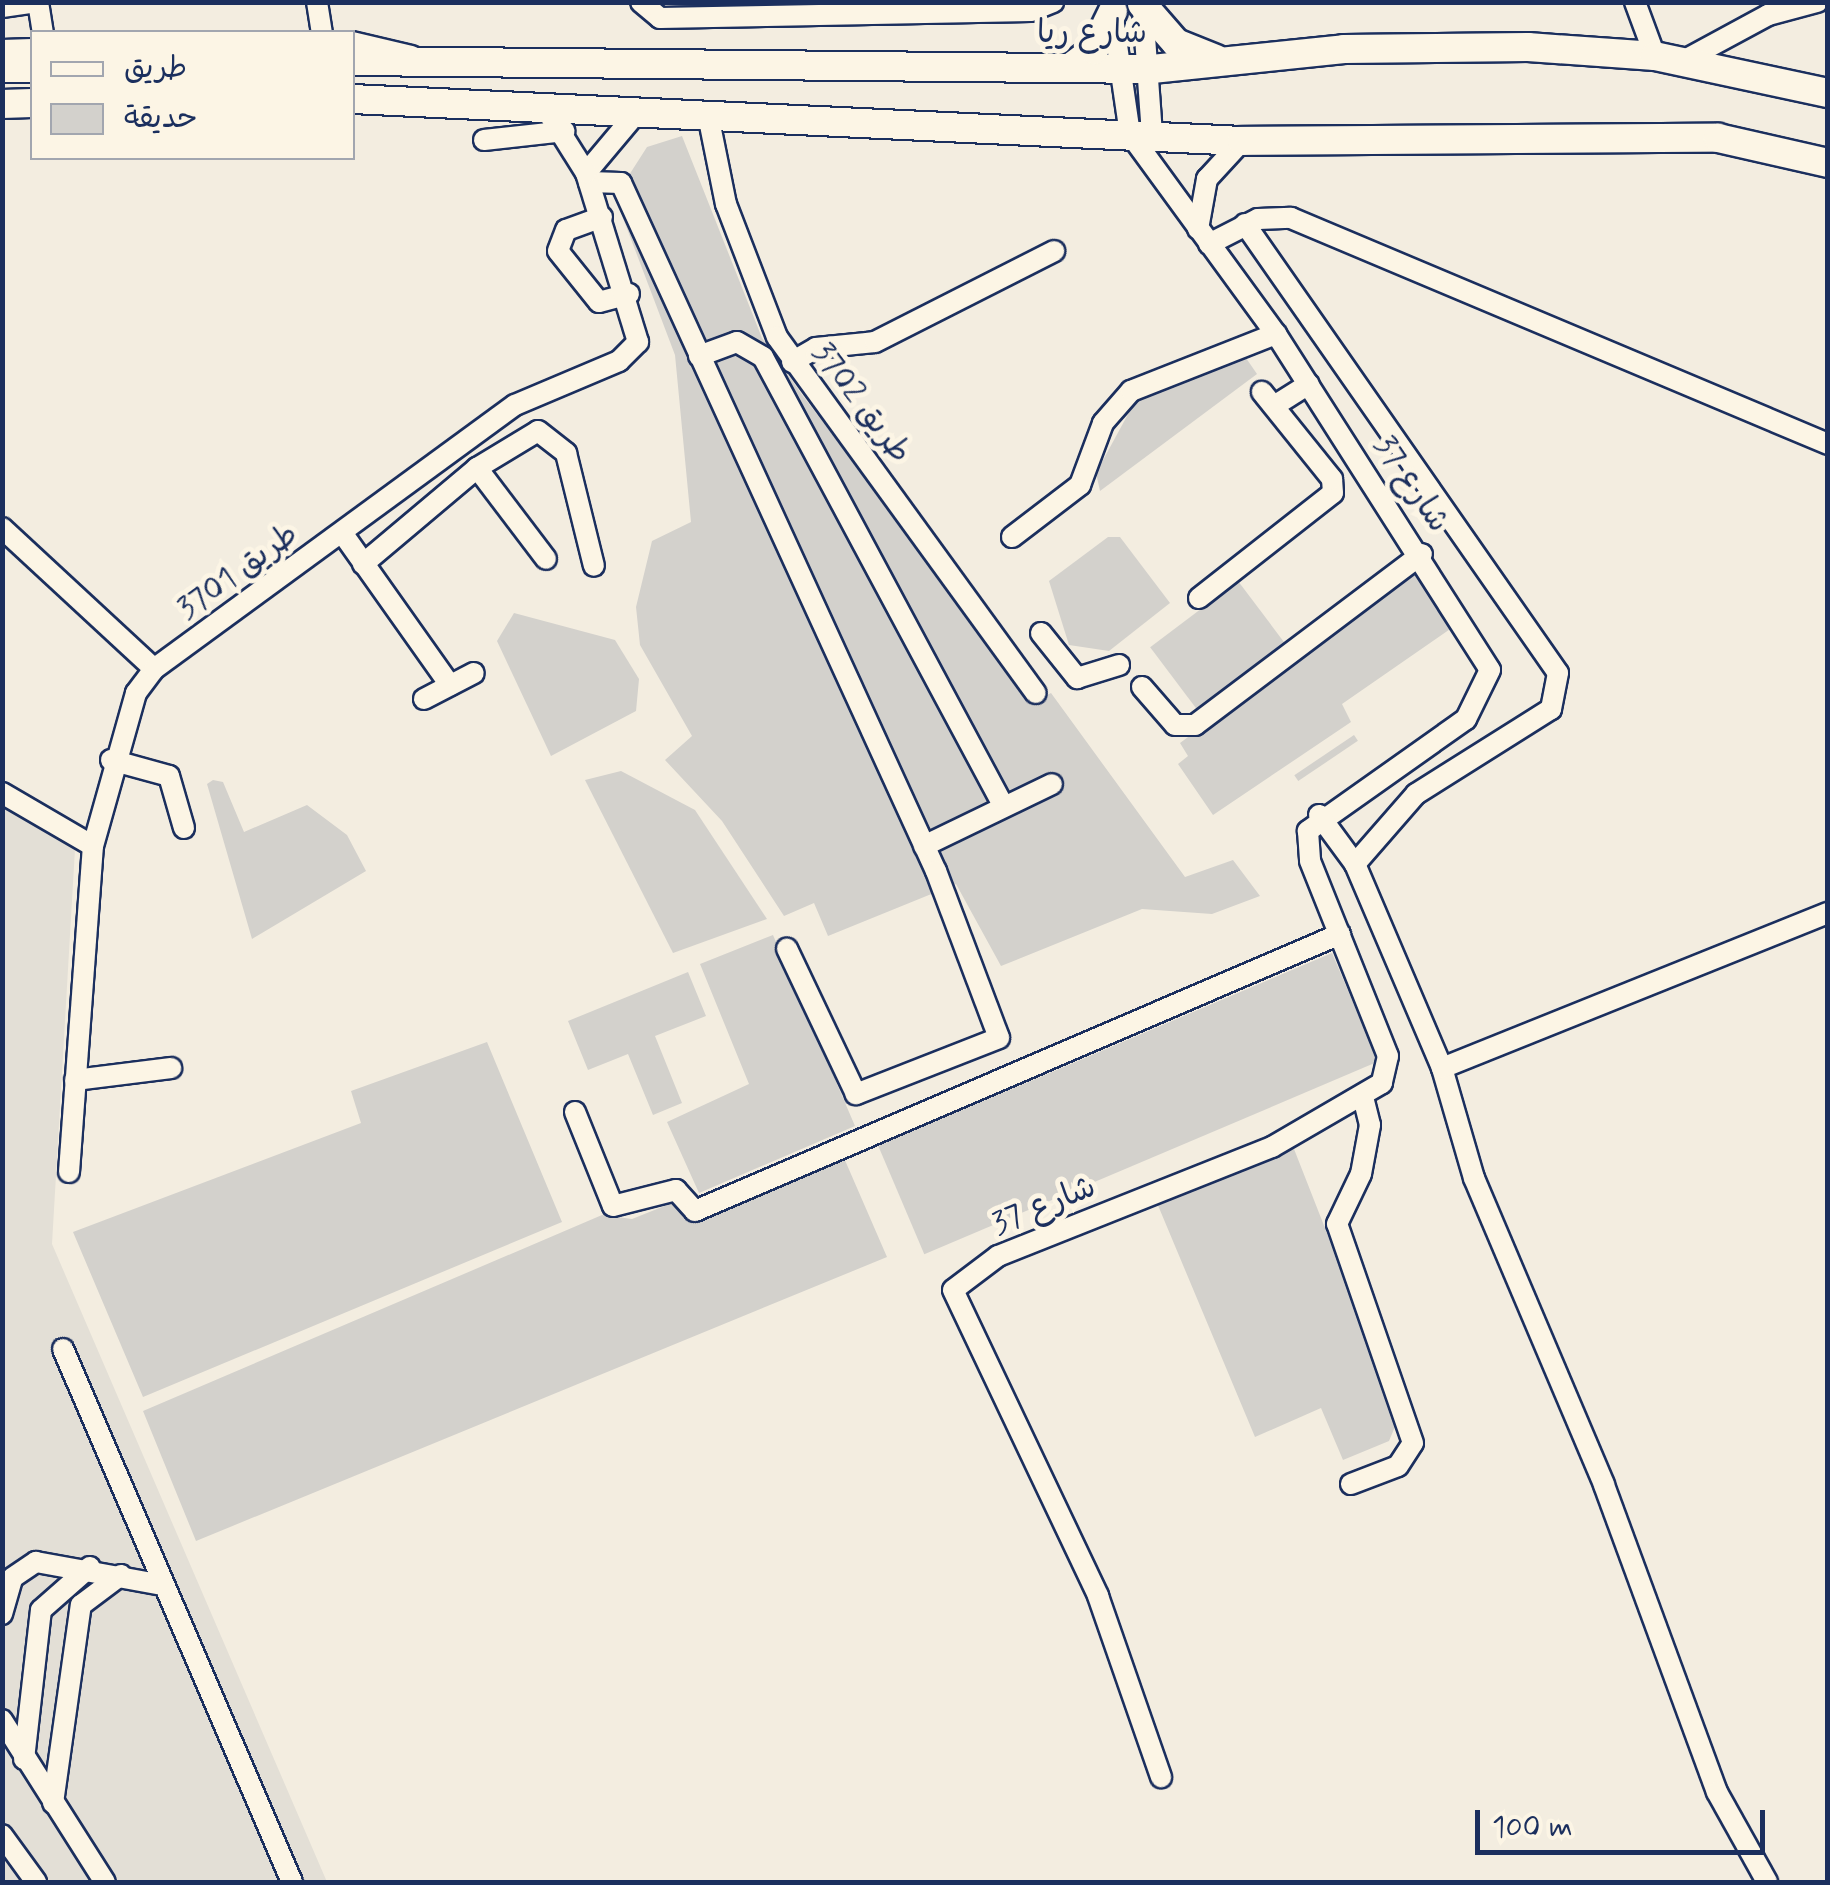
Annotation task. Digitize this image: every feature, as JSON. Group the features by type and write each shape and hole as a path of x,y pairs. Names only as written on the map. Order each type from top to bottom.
{"main road":[{"path":"1141,3 1176,43 1242,60"},
{"path":"1070,68 1094,50 1112,7"},
{"name":"شارع ريا","path":"355,61 1140,69 1490,46 1669,58 1828,94"},
{"path":"2,68 30,68"},
{"path":"355,100 638,110 1242,141 1718,138 1828,162"},
{"path":"2,104 30,103"}],"street":[{"path":"2,8 38,2 43,30"},
{"path":"317,2 322,30"},
{"path":"641,2 660,18 1031,11 1053,2"},
{"path":"1635,2 1669,58 1766,9 1817,2"},
{"path":"1141,3 1141,135"},
{"path":"1112,7 1140,69"},
{"path":"355,43 427,62"},
{"path":"2,50 30,50"},
{"name":"طريق 3701","path":"70,1172 93,846 111,760 127,709 154,670 515,405 628,357 640,333 588,177 566,131 544,106"},
{"path":"638,110 588,177 621,183 924,846 1000,1027 992,1046 856,1094 787,949"},
{"name":"طريق 3702","path":"708,115 712,156 758,300 792,362 1032,687 1058,658"},
{"path":"484,140 566,131"},
{"name":"شارع 37","path":"1141,135 1204,236 1276,334 1484,653 1488,689 1466,719 1319,815"},
{"path":"1242,141 1208,179 1204,236 1273,216 1307,223 1828,444"},
{"path":"602,217 566,230 558,252 599,302 628,294"},
{"path":"1245,224 1558,673 1551,709 1416,794 1355,864"},
{"path":"792,362 816,348 875,342 1054,251"},
{"path":"1012,537 1080,485 1103,423 1131,391 1276,334"},
{"path":"698,356 737,342 763,357 1004,807"},
{"path":"1199,598 1334,493 1332,478 1268,399 1309,384"},
{"path":"363,564 477,468 531,432 559,440 594,566"},
{"path":"477,468 546,559"},
{"path":"2,528 154,670"},
{"path":"343,534 450,686"},
{"path":"1142,687 1176,725 1195,725 1422,554"},
{"path":"1040,633 1058,658 1082,678 1119,664"},
{"path":"424,699 474,674"},
{"path":"111,760 169,776 184,828"},
{"path":"924,846 1052,784"},
{"path":"2,793 93,846"},
{"path":"1319,815 1355,864 1442,1068 1474,1178 1604,1485 1718,1792 1767,1882"},
{"path":"1319,815 1306,851 1389,1062 1386,1079 1364,1097 1370,1124 1361,1174 1337,1224 1413,1443 1398,1466 1351,1484"},
{"path":"1442,1068 1828,913"},
{"path":"575,1112 613,1206 676,1190 695,1211 1340,934"},
{"path":"75,1080 171,1068"},
{"name":"شارع 37","path":"1161,1777 1098,1596 953,1290 998,1256 1272,1146 1364,1097"},
{"path":"63,1349 292,1882"},
{"path":"2,1614 12,1578 28,1566 90,1568 162,1585"},
{"path":"24,1759 40,1610 90,1568"},
{"path":"54,1803 81,1605 121,1574"},
{"path":"2,1720 104,1882"},
{"path":"2,1836 36,1882"}],"shaded area":[{"path":"3,806 75,849 52,1244 327,1882 3,1882"}],"green space":[{"path":"682,136 762,338 803,396 1035,701 1051,693 1185,877 1233,860 1260,896 1212,914 1142,909 1001,966 956,884 828,936 814,903 784,916 722,821 665,760 692,736 640,645 636,607 652,541 691,522 675,355 615,197 647,147"},
{"path":"1246,358 1257,374 1100,491 1096,473 1133,405 1162,385"},
{"path":"1108,537 1120,537 1170,603 1109,651 1069,645 1049,581"},
{"path":"1414,570 1456,625 1342,704 1351,722 1213,815 1178,764 1188,756 1180,743"},
{"path":"1238,581 1287,646 1199,712 1150,647"},
{"path":"514,613 615,640 639,679 636,711 551,756 497,641"},
{"path":"1354,735 1358,741 1298,781 1294,775"},
{"path":"621,771 695,810 767,919 673,953 585,780"},
{"path":"213,780 223,782 244,832 307,805 347,835 366,871 252,939 207,784"},
{"path":"773,935 855,1126 699,1193 667,1122 749,1084 700,964"},
{"path":"1332,953 1378,1062 924,1254 878,1146"},
{"path":"688,972 706,1016 655,1036 682,1103 653,1115 628,1054 588,1070 568,1021"},
{"path":"487,1042 562,1222 143,1397 73,1232 361,1123 351,1091"},
{"path":"1294,1149 1399,1417 1389,1441 1343,1460 1321,1408 1255,1437 1157,1203"},
{"path":"844,1158 887,1257 196,1541 143,1411 602,1215 632,1219 672,1203 692,1220"}]}
